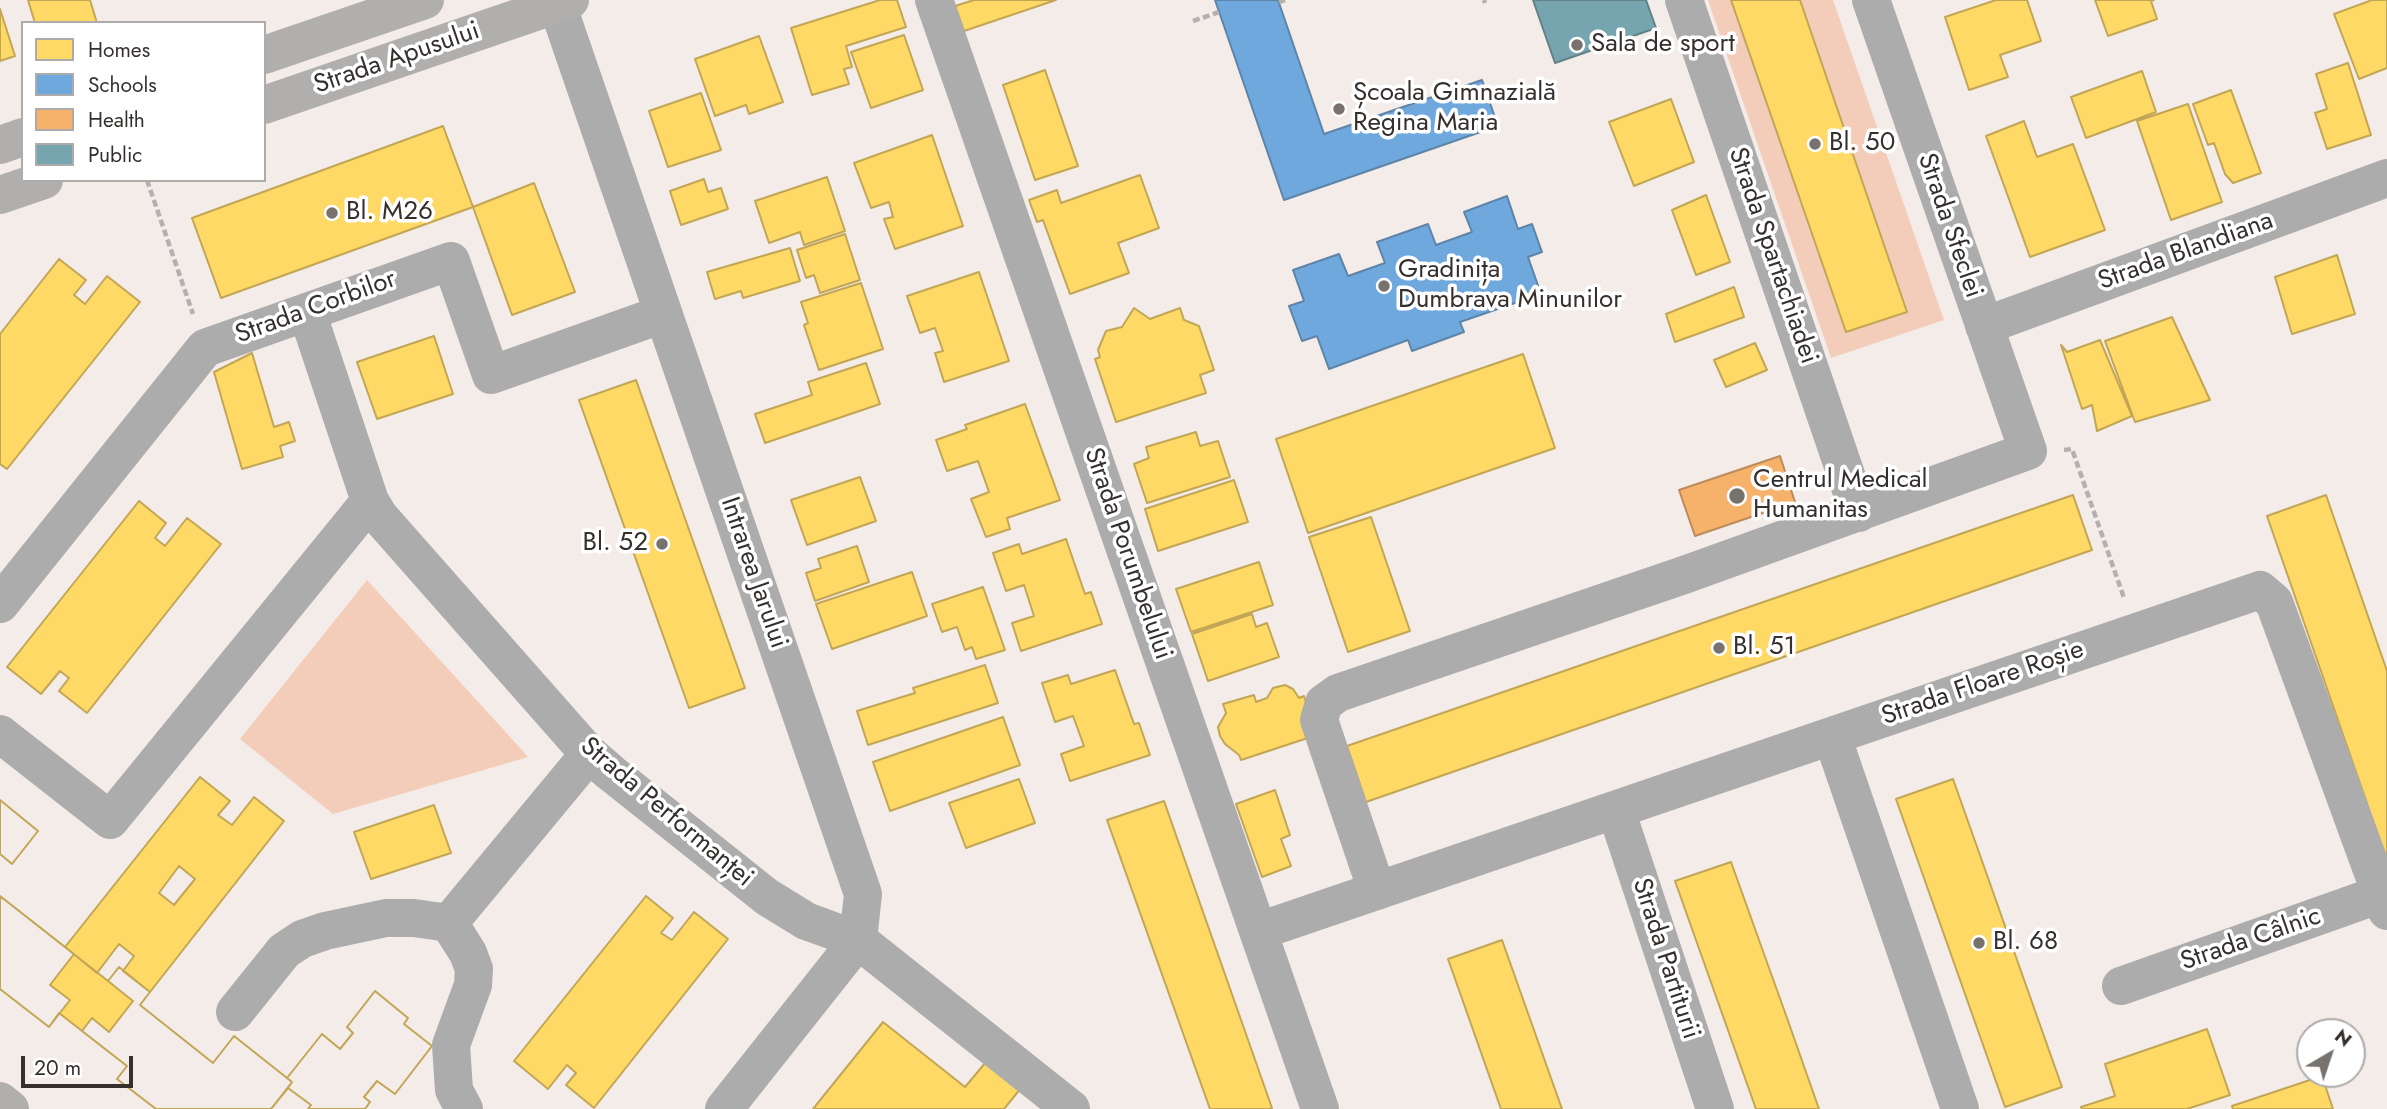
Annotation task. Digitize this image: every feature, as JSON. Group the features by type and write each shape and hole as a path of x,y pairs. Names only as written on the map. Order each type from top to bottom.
{"main road":[{"name":"Strada Apusului","path":"266,54 425,0"},
{"name":"Strada Apusului","path":"266,104 564,2"},
{"path":"0,145 21,138"},
{"path":"0,195 38,182"},
{"path":"0,1101 10,1109"}],"street":[{"name":"Strada Porumbelului","path":"934,0 1320,1109"},
{"name":"Strada Spartachiadei","path":"1684,0 1859,513"},
{"name":"Strada Sfeclei","path":"1871,0 2028,451"},
{"name":"Intrarea Jarului","path":"564,2 663,314 863,894 858,940"},
{"name":"Strada Blandiana","path":"1984,326 2387,178"},
{"name":"Strada Corbilor","path":"0,604 205,348 451,261 492,375 663,314"},
{"name":"Strada Performanței","path":"307,312 370,500 379,516 589,754 767,897 806,921 858,940 1071,1109"},
{"path":"1377,891 1319,720 1324,703 1338,693 1859,513 2028,451"},
{"path":"0,734 110,820 370,500"},
{"name":"Strada Floare Roșie","path":"1259,932 2260,590 2274,602 2384,903"},
{"path":"1832,736 1961,1109"},
{"path":"449,923 589,754"},
{"name":"Strada Partiturii","path":"1616,810 1715,1109"},
{"name":"Strada Câlnic","path":"2121,986 2384,903"},
{"path":"236,1012 284,951 302,939 325,931 386,918 414,918 449,923 468,953 474,969 474,985 451,1045 454,1090 464,1109"},
{"path":"724,1109 858,940"}],"path":[{"path":"1193,21 1219,12"},
{"path":"148,182 205,348"},
{"path":"2028,451 2072,449 2136,632"}],"shaded area":[{"path":"1708,0 1732,0 1847,332 1907,311 1800,0 1833,0 1944,320 1831,358"},
{"path":"367,580 528,757 333,814 240,739"}],"building: Homes":[{"path":"28,0 90,0 96,21 34,21"},
{"path":"880,0 897,0 906,27 846,46 852,67 844,69 849,84 812,95 791,28"},
{"path":"974,0 1056,0 964,31 955,6"},
{"name":"Bl. 50","path":"1731,0 1800,0 1907,312 1846,332"},
{"path":"1996,0 2027,0 2041,41 2000,55 2008,77 1969,90 1945,17"},
{"path":"2095,0 2154,0 2151,1 2157,19 2108,36"},
{"path":"2372,0 2387,0 2387,68 2359,79 2334,14"},
{"path":"0,9 15,56 0,61"},
{"path":"904,35 923,90 871,108 851,52"},
{"path":"759,36 783,102 749,114 746,105 715,116 695,59"},
{"path":"2348,63 2371,135 2327,149 2315,113 2327,109 2316,74"},
{"path":"1045,70 1078,166 1035,180 1003,85"},
{"path":"2142,71 2156,112 2086,138 2071,97"},
{"path":"2231,90 2261,173 2233,183 2225,174 2214,143 2208,145 2193,104"},
{"path":"701,93 721,150 668,167 649,111"},
{"path":"1671,99 1694,162 1634,186 1609,122"},
{"path":"2188,104 2222,202 2171,220 2137,121"},
{"path":"2024,121 2037,157 2073,144 2105,230 2030,257 1986,136"},
{"name":"Bl. M26","path":"443,126 473,207 221,298 192,218"},
{"path":"932,135 963,226 895,249 884,219 893,217 889,202 871,208 854,163"},
{"path":"1140,175 1159,228 1118,243 1129,273 1070,294 1043,220 1037,222 1029,200 1057,190 1061,203"},
{"path":"827,177 845,231 804,245 800,232 769,243 755,201"},
{"path":"704,179 708,192 721,188 728,209 681,225 670,191"},
{"path":"534,183 575,292 512,315 473,207"},
{"path":"1706,195 1730,262 1696,275 1672,210"},
{"path":"845,234 860,280 820,293 814,275 806,278 797,250"},
{"path":"790,248 800,281 743,298 741,291 715,299 707,272"},
{"path":"2337,255 2355,314 2292,334 2275,277"},
{"path":"59,259 86,280 74,295 85,304 107,276 140,302 7,469 0,464 0,334"},
{"path":"979,272 1009,361 944,382 935,353 943,351 935,328 920,333 907,296"},
{"path":"861,283 883,349 819,370 804,325 808,323 801,302"},
{"path":"1734,287 1744,317 1675,342 1666,314"},
{"path":"1134,308 1150,319 1180,308 1184,320 1199,326 1214,370 1200,375 1206,393 1116,422 1095,359 1100,357 1098,350 1106,331 1122,327"},
{"path":"2172,317 2210,400 2135,422 2105,341"},
{"path":"434,336 453,394 377,419 357,362"},
{"path":"2100,340 2132,416 2097,431 2092,405 2082,409 2061,345 2067,352"},
{"path":"1755,343 1767,370 1726,387 1714,360"},
{"path":"252,353 274,427 289,422 295,441 280,446 283,457 242,469 214,372"},
{"path":"1523,354 1555,448 1308,533 1276,439"},
{"path":"866,363 880,404 765,443 755,414 812,395 808,382"},
{"name":"Bl. 52","path":"636,380 745,688 689,708 579,400"},
{"path":"1025,404 1060,500 1007,518 1010,529 986,537 971,499 989,492 978,461 947,471 936,440 967,429 965,425"},
{"path":"1196,432 1200,446 1218,441 1230,477 1147,503 1134,464 1149,458 1146,447"},
{"path":"860,477 876,521 807,545 791,500"},
{"path":"1234,480 1248,522 1158,551 1145,509"},
{"name":"Bl. 51","path":"2073,495 2092,550 1366,802 1347,746"},
{"path":"2326,495 2387,671 2387,861 2267,516"},
{"path":"139,501 166,523 155,538 165,546 187,518 221,544 87,713 59,691 69,678 60,671 41,694 7,667"},
{"path":"1371,517 1410,631 1348,652 1309,537"},
{"path":"1066,539 1085,594 1091,592 1102,624 1021,651 1012,623 1034,616 1024,585 1006,591 993,553 1019,544 1022,554"},
{"path":"857,546 869,582 815,601 806,573 821,568 818,559"},
{"path":"1259,562 1273,605 1191,632 1176,589"},
{"path":"912,572 927,616 832,649 816,604"},
{"path":"983,587 1005,650 976,659 972,647 965,650 957,627 942,632 932,604"},
{"path":"1252,614 1256,627 1267,623 1279,657 1208,681 1192,634"},
{"path":"985,665 998,703 868,745 857,711 915,693 913,688"},
{"path":"1115,670 1134,724 1139,723 1150,755 1070,781 1061,754 1084,746 1073,716 1055,722 1042,683 1068,675 1071,684"},
{"path":"1285,685 1293,689 1299,698 1304,696 1317,735 1241,760 1220,736 1218,727 1226,713 1223,704 1254,695 1256,702 1267,698 1273,688"},
{"path":"1003,717 1020,765 890,811 873,762"},
{"path":"200,777 230,801 218,815 232,825 254,797 284,821 150,992 123,971 134,956 119,944 97,973 65,947","holes":["179,866 195,879 174,905 159,893"]},
{"path":"1019,779 1035,823 966,848 949,803"},
{"name":"Bl. 68","path":"1953,779 2062,1087 2005,1107 1896,799"},
{"path":"1275,790 1290,835 1281,839 1291,866 1262,877 1236,804"},
{"path":"0,800 38,831 12,864 0,854"},
{"path":"0,800 38,831 12,864 0,854"},
{"path":"1164,801 1272,1108 1210,1109 1107,820"},
{"path":"434,805 451,853 371,879 354,832"},
{"path":"1731,862 1819,1109 1756,1109 1675,881"},
{"path":"0,896 74,954 50,985 70,1000 49,1027 0,989"},
{"path":"0,896 108,981 119,967 150,992 140,1005 213,1063 234,1036 292,1082 271,1109 156,1109 117,1079 127,1066 59,1013 49,1027 0,989"},
{"path":"646,896 673,918 661,933 672,940 694,912 728,939 594,1108 566,1085 576,1073 567,1065 548,1089 514,1061"},
{"path":"1502,940 1562,1109 1501,1109 1448,959"},
{"path":"119,967 150,992 140,1005 213,1063 234,1036 287,1078 322,1034 340,1049 353,1033 347,1027 375,991 408,1018 404,1024 432,1046 395,1094 377,1081 364,1097 370,1102 365,1109 308,1109 311,1105 288,1088 271,1109 156,1109 117,1079 127,1066 82,1031 92,1018 109,1032 133,1001 108,981"},
{"path":"375,991 408,1018 404,1024 432,1046 395,1094 377,1081 364,1097 370,1102 365,1109 308,1109 311,1105 288,1088 292,1082 287,1078 322,1034 340,1049 353,1033 347,1027"},
{"path":"883,1022 965,1087 986,1062 1021,1088 1004,1109 813,1109"},
{"path":"2207,1029 2230,1095 2187,1109 2082,1109 2081,1107 2115,1096 2105,1064"},
{"path":"2296,1085 2296,1088 2326,1088 2333,1109 2233,1109 2232,1106"}],"building: Schools":[{"path":"1215,0 1278,0 1324,134 1482,80 1498,126 1284,200"},
{"path":"1507,196 1518,229 1532,224 1542,252 1528,257 1541,294 1460,322 1464,332 1412,351 1408,340 1329,369 1317,336 1302,341 1289,306 1304,301 1293,270 1339,254 1348,276 1385,263 1377,242 1428,224 1436,245 1472,232 1464,212"}],"building: Health":[{"name":"Centrul Medical Humanitas","path":"1780,456 1795,502 1695,536 1679,490"}],"building: Public":[{"name":"Sala de sport","path":"1533,0 1646,0 1656,28 1555,63"}],"place":[{"name":"Sala de sport","path":"1577,45"},
{"name":"Școala Gimnazială Regina Maria","path":"1339,109"},
{"name":"Bl. 50","path":"1815,144"},
{"name":"Bl. M26","path":"332,213"},
{"name":"Gradinița Dumbrava Minunilor","path":"1384,286"},
{"name":"Centrul Medical Humanitas","path":"1737,496"},
{"name":"Bl. 52","path":"662,544"},
{"name":"Bl. 51","path":"1719,648"},
{"name":"Bl. 68","path":"1979,943"}]}
